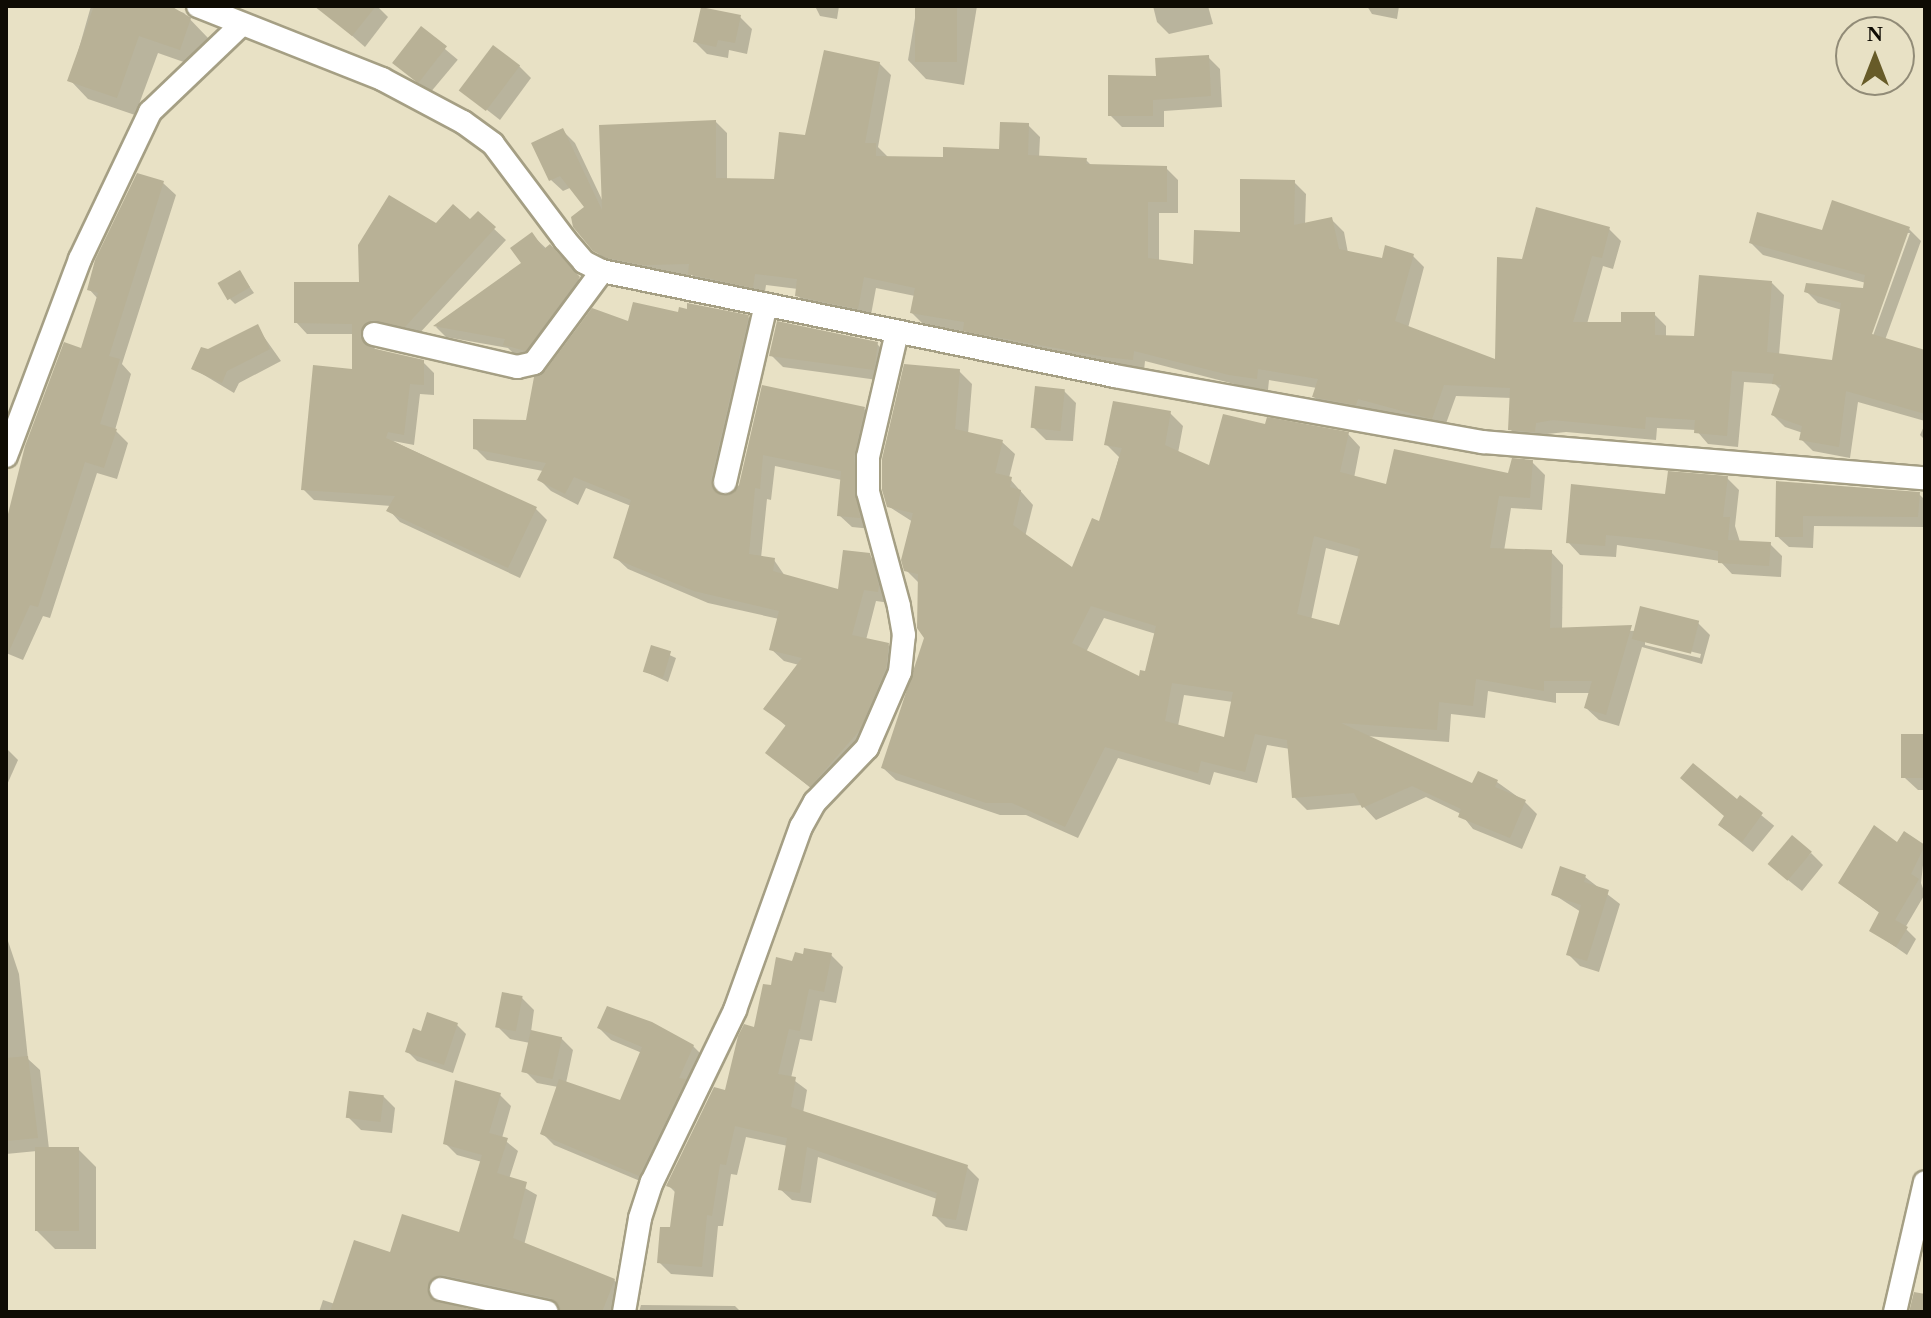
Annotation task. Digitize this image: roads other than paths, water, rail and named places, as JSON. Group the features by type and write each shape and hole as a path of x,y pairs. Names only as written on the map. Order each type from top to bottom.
{"street":[{"path":"198,6 382,79 463,122 493,144 584,262 602,271 897,332 1483,442 1925,478"},
{"path":"6,456 80,259 150,112 241,25"},
{"path":"374,334 517,367 534,363 602,271"},
{"path":"725,482 766,305"},
{"path":"624,1312 640,1218 652,1182 741,997 801,827 815,802 867,748 900,672 904,635 899,606 868,492 868,457 897,332"},
{"path":"1895,1312 1925,1182"},
{"path":"441,1289 547,1312"}]}
